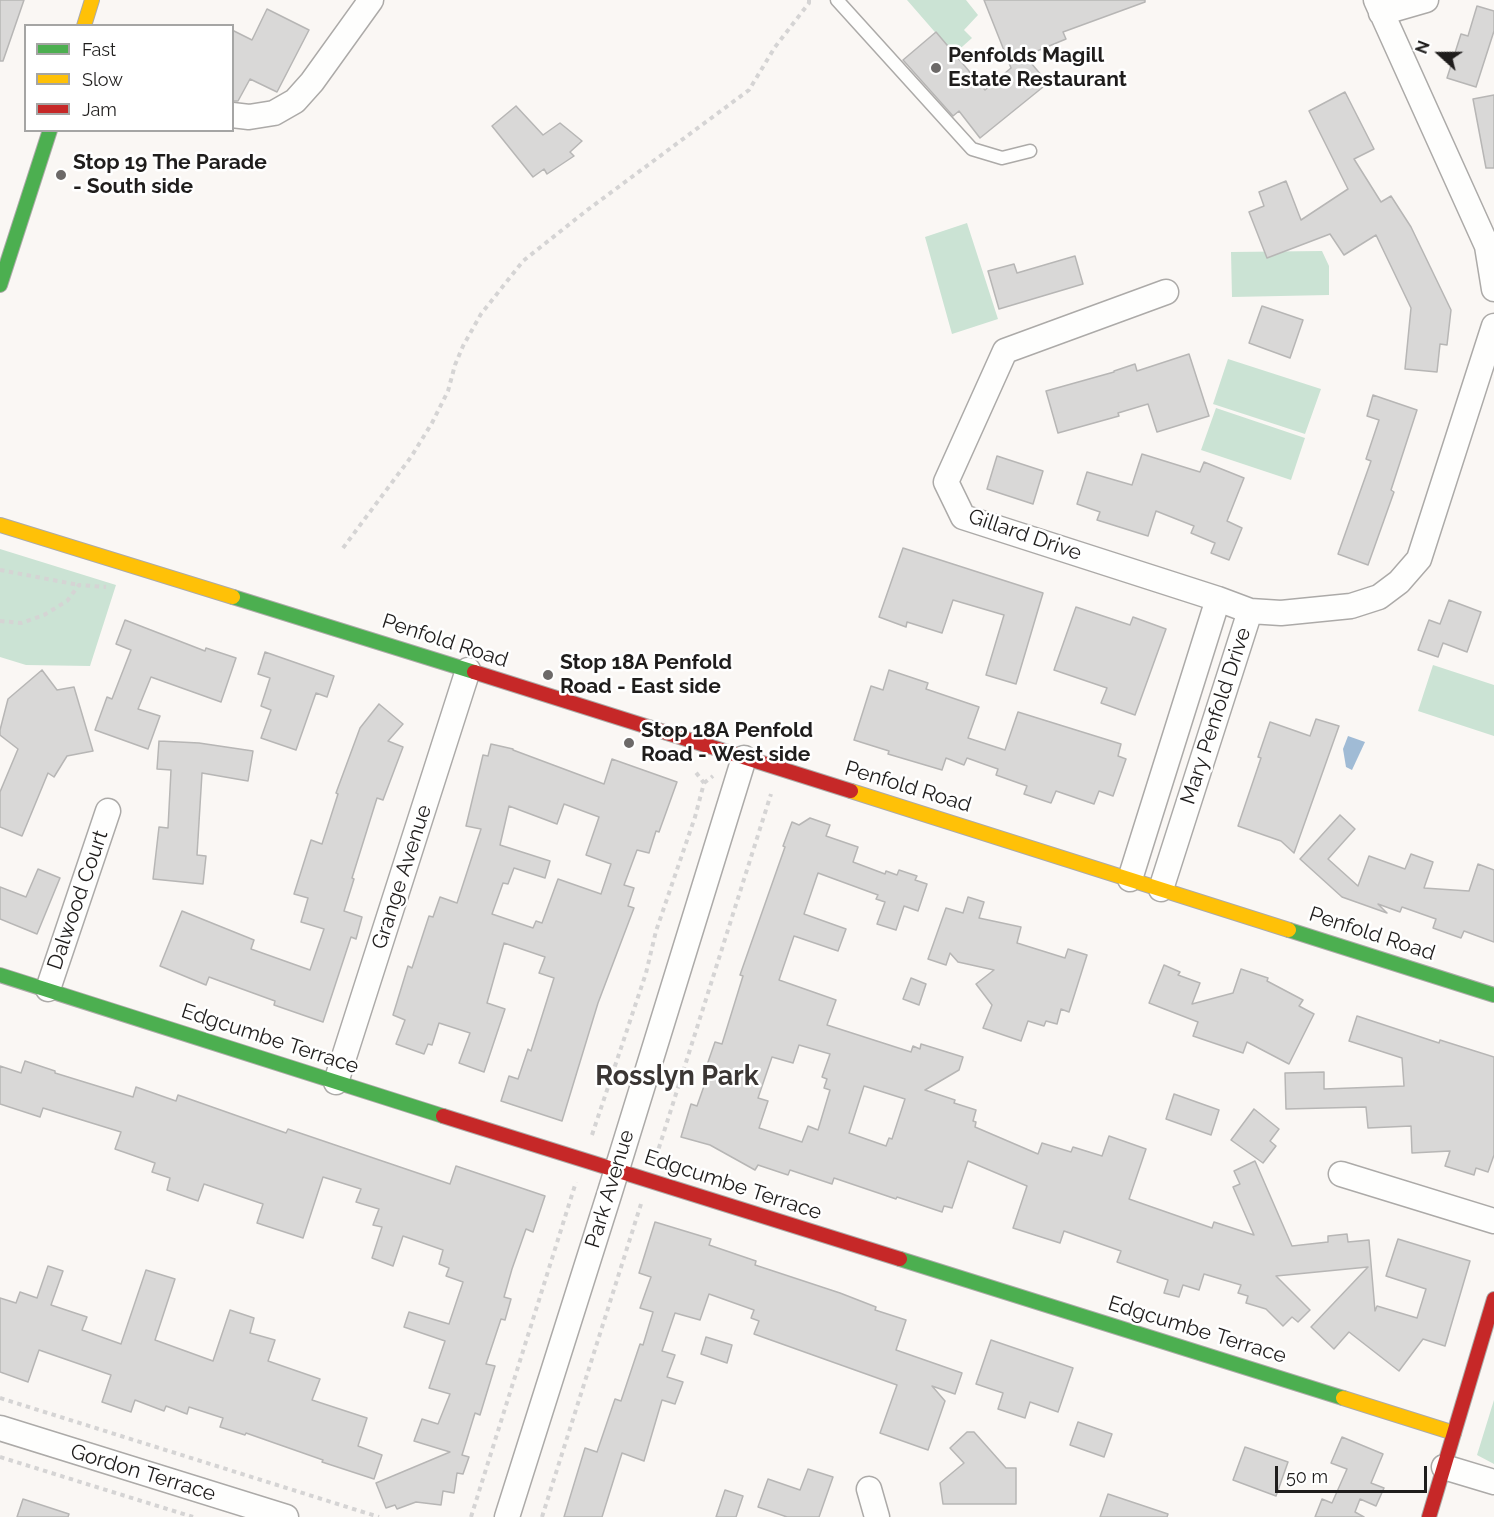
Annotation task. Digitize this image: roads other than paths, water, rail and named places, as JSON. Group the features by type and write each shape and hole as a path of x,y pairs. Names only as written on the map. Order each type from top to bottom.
{"main road":[{"path":"85,24 92,0"},
{"path":"0,285 49,132"},
{"name":"Penfold Road","path":"0,525 468,670 1494,995"},
{"name":"Edgcumbe Terrace","path":"0,975 336,1083 1454,1433"},
{"path":"1429,1517 1454,1433 1488,1341 1494,1299"}],"street":[{"path":"234,115 249,117 274,113 295,101 312,82 371,0"},
{"path":"1426,0 1378,7 1487,246 1494,289"},
{"name":"Gillard Drive","path":"1166,292 1005,351 946,482 963,517 1250,611"},
{"name":"Mary Penfold Drive","path":"1161,889 1250,611 1281,613 1351,606 1379,597 1400,582 1419,559 1494,326"},
{"name":"Mary Penfold Drive","path":"1130,879 1218,599"},
{"name":"Grange Avenue","path":"336,1083 468,670"},
{"name":"Park Avenue","path":"507,1517 744,758"},
{"name":"Dalwood Court","path":"48,989 108,811"},
{"path":"1341,1174 1494,1221"},
{"name":"Gordon Terrace","path":"0,1428 285,1517"},
{"path":"1444,1467 1494,1482"},
{"path":"869,1489 877,1517"}],"lane":[{"path":"837,0 972,149 1002,158 1030,151"}],"water":[{"path":"1348,736 1365,742 1352,770 1346,767 1343,749"}],"place":[{"name":"Penfolds Magill Estate Restaurant","path":"936,68"},
{"name":"Stop 19 The Parade - South side","path":"61,175"},
{"name":"Stop 18A Penfold Road - East side","path":"548,675"},
{"name":"Stop 18A Penfold Road - West side","path":"629,743"}],"district":[{"name":"Rosslyn Park","path":"677,1077"}]}
